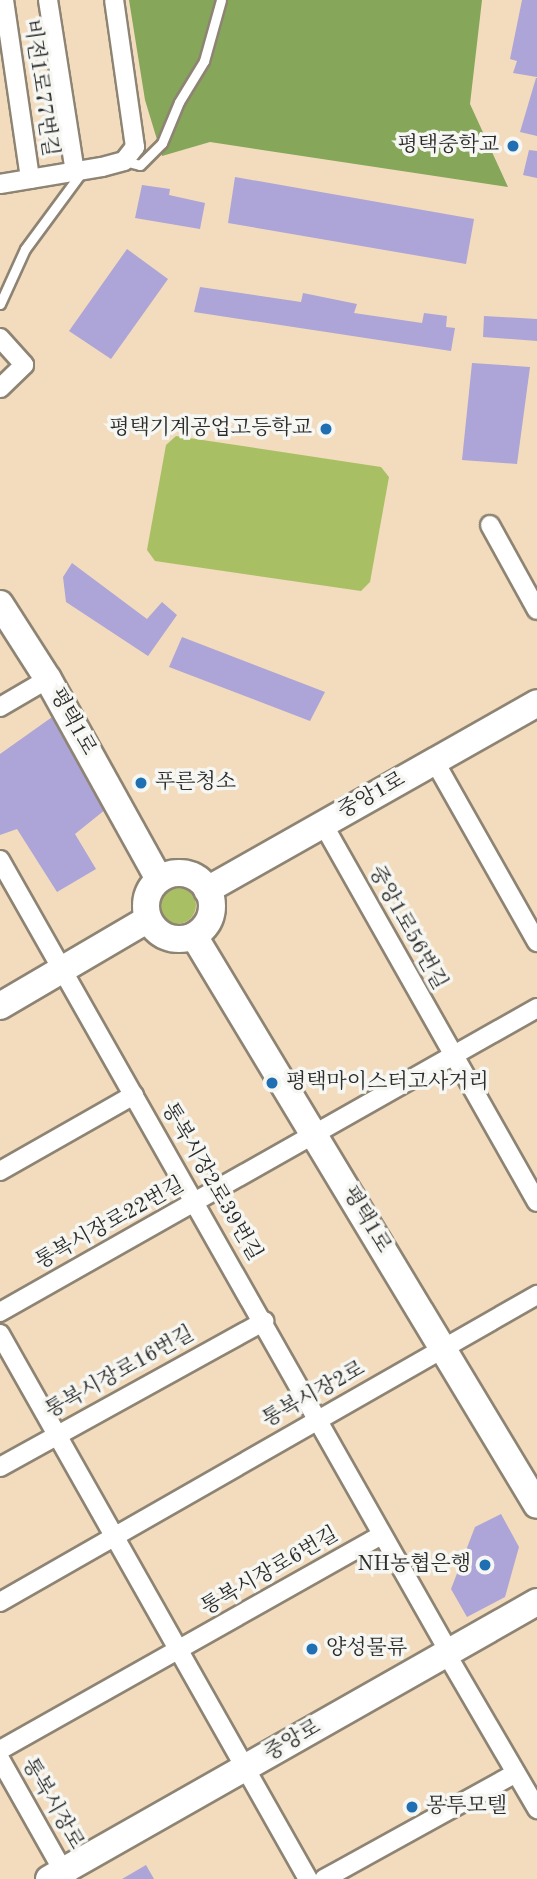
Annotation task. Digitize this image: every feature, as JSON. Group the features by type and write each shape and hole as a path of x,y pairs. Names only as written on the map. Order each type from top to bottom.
{"street":[{"name":"비전1로77번길","path":"4,0 30,179 124,160"},
{"name":"비전1로77번길","path":"48,0 79,171"},
{"path":"114,0 135,148 124,160"},
{"path":"0,184 30,179"},
{"path":"0,338 24,365 0,388"},
{"path":"490,525 537,610"},
{"name":"평택1로","path":"0,604 48,679 159,879"},
{"path":"0,707 48,679"},
{"name":"중앙1로","path":"207,890 537,703"},
{"path":"435,761 537,942"},
{"name":"중앙1로56번길","path":"323,824 537,1202"},
{"name":"통복시장2로39번길","path":"0,860 197,1202 317,1418"},
{"path":"186,874 207,890 211,915 194,936 167,937 148,919 148,893 159,879 186,874"},
{"path":"0,1006 148,919"},
{"name":"평택1로","path":"194,936 537,1504"},
{"path":"314,1132 537,1008"},
{"path":"0,1171 134,1095"},
{"name":"통복시장로22번길","path":"0,1312 197,1202 314,1132"},
{"name":"통복시장2로","path":"0,1602 317,1418 537,1295"},
{"name":"통복시장로16번길","path":"0,1466 264,1321"},
{"path":"0,1334 251,1772 308,1879"},
{"path":"317,1418 537,1809"},
{"name":"통복시장로6번길","path":"0,1750 382,1535"},
{"name":"중앙로","path":"64,1877 451,1658 537,1602"},
{"name":"중앙로","path":"451,1658 537,1617"},
{"name":"통복시장로","path":"0,1759 64,1877"},
{"path":"324,1879 516,1773"}],"lane":[{"path":"124,160 140,165 162,143 179,102 204,61 221,0"},
{"path":"0,304 25,249 79,171"}],"green space":[{"path":"129,0 482,0 470,104 508,187 210,142 162,156 145,100"},
{"path":"176,436 381,467 389,477 370,582 361,591 155,561 147,550 166,445"},
{"path":"177,886 191,891 196,905 191,919 177,924 163,919 158,905 163,891"}],"building":[{"name":"평택중학교","path":"522,0 537,0 537,77 513,73 517,61 510,59"},
{"path":"537,78 537,136 520,132"},
{"path":"529,150 537,151 537,178 523,175"},
{"path":"235,177 474,219 466,264 228,223"},
{"path":"142,185 170,189 169,195 205,203 200,229 135,218"},
{"path":"127,249 168,279 111,359 69,331"},
{"path":"200,287 301,302 303,293 357,304 354,313 422,323 424,313 447,316 446,327 455,328 451,351 194,312"},
{"path":"484,316 537,319 537,341 483,337"},
{"path":"472,363 530,367 517,464 462,460"},
{"path":"72,563 147,619 162,602 177,615 148,656 66,602 63,577"},
{"path":"182,637 325,692 310,721 169,667"},
{"path":"55,715 111,805 75,834 96,869 57,892 17,829 0,835 0,754"},
{"path":"501,1514 519,1547 505,1597 467,1617 451,1589 475,1527"},
{"path":"146,1865 154,1879 122,1879"}],"place":[{"name":"평택중학교","path":"513,146"},
{"name":"평택기계공업고등학교","path":"326,429"},
{"name":"푸른청소","path":"141,783"},
{"name":"평택마이스터고사거리","path":"272,1083"},
{"name":"NH농협은행","path":"485,1565"},
{"name":"양성물류","path":"312,1649"},
{"name":"몽투모텔","path":"412,1807"}]}
